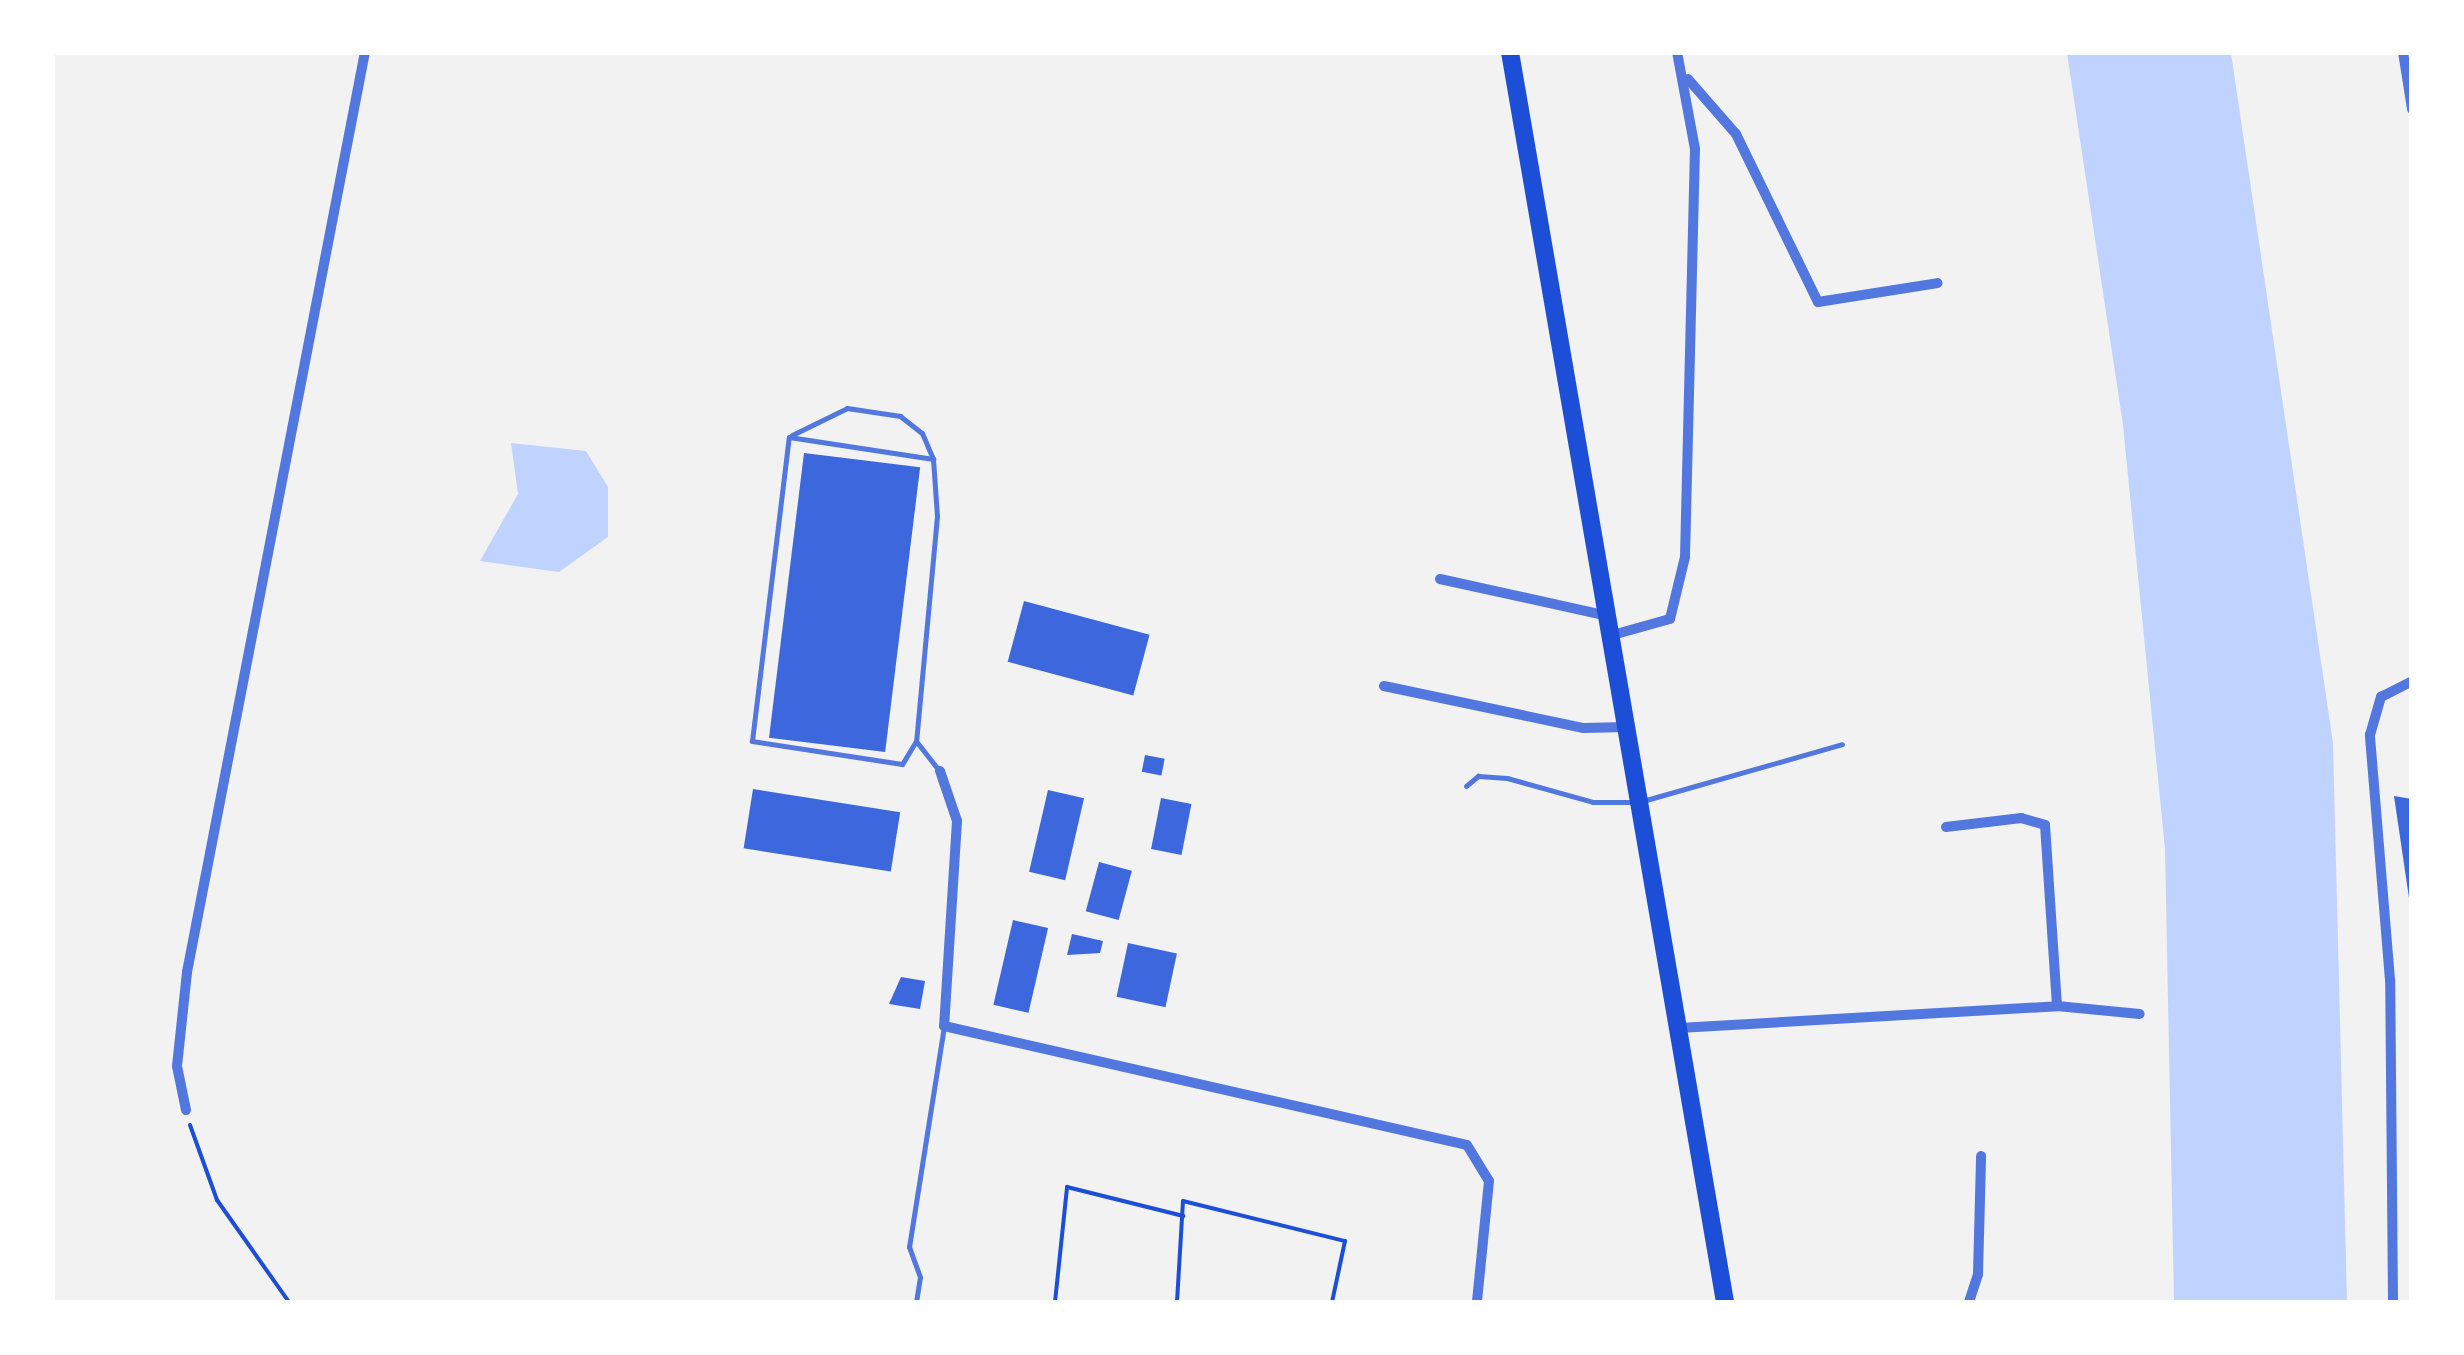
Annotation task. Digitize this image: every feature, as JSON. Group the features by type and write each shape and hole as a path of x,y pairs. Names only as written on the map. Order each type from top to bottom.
{"highway":[{"path":"1510,52 1725,1302"}],"street":[{"path":"186,1110 178,1066 188,972 365,52"},
{"path":"1608,636 1670,618 1685,557 1696,149 1687,78 1677,52"},
{"path":"2404,52 2412,110"},
{"path":"1687,78 1736,134 1818,302 1938,283"},
{"path":"1440,579 1604,615"},
{"path":"2393,1302 2390,980 2370,735 2381,698 2412,681"},
{"path":"1384,686 1584,728 1626,726"},
{"path":"940,772 957,821 944,1026 1467,1145 1489,1180 1477,1302"},
{"path":"1946,827 2021,818 2045,825 2057,1006"},
{"path":"1679,1028 2057,1006 2140,1014"},
{"path":"1969,1302 1978,1274 1981,1156"}],"lane":[{"path":"846,408 900,416 922,432 933,459 937,516 916,741 902,764 752,741 789,437 846,408"},
{"path":"789,437 933,459"},
{"path":"916,741 940,772"},
{"path":"1466,786 1478,776 1508,778 1593,802 1639,802 1842,744"},
{"path":"916,1302 920,1277 909,1246 944,1026"}],"path":[{"path":"186,1110 218,1200 289,1302"},
{"path":"1056,1302 1067,1187 1183,1216"},
{"path":"1177,1302 1183,1201 1345,1242 1332,1302"}],"water":[{"path":"2067,53 2231,53 2333,743 2347,1302 2174,1302 2165,849 2123,425"},
{"path":"511,443 586,451 608,487 608,537 559,572 480,561 518,494"}],"building":[{"path":"804,453 920,467 885,752 769,738"},
{"path":"1024,601 1150,635 1133,695 1008,662"},
{"path":"1145,755 1165,759 1161,776 1142,772"},
{"path":"753,789 900,812 891,872 744,848"},
{"path":"1048,790 1084,798 1065,880 1029,872"},
{"path":"2394,796 2412,799 2412,898 2409,898"},
{"path":"1161,798 1191,804 1182,855 1151,849"},
{"path":"1099,862 1132,871 1119,920 1086,911"},
{"path":"1013,920 1048,928 1029,1013 993,1005"},
{"path":"1072,934 1103,941 1100,953 1067,955"},
{"path":"1128,943 1177,953 1165,1007 1117,997"},
{"path":"901,977 925,981 920,1009 889,1004"}]}
